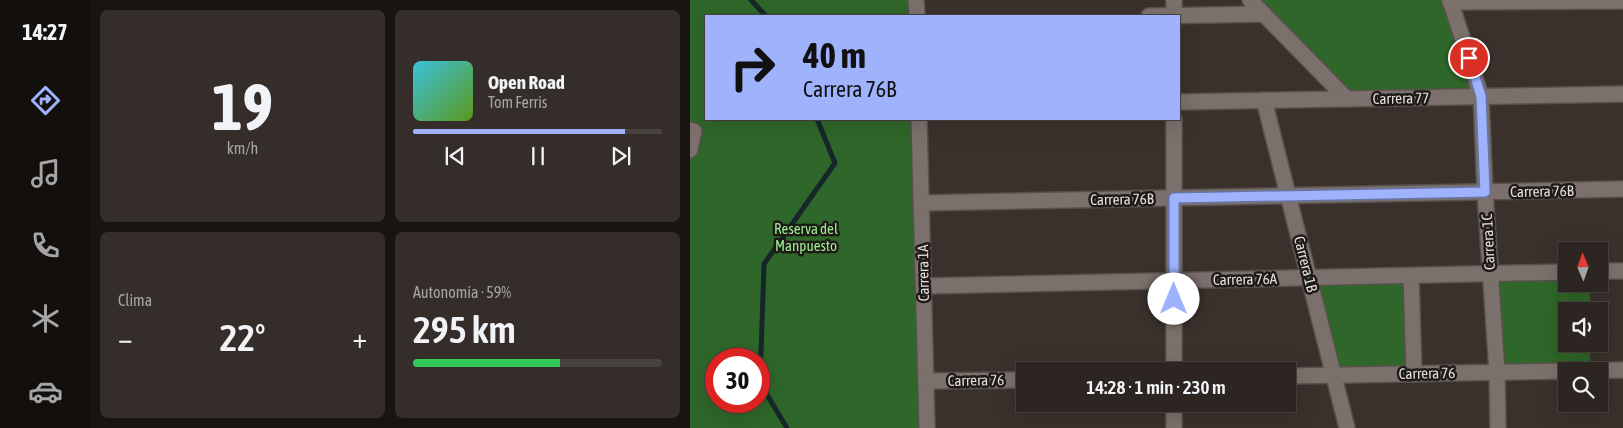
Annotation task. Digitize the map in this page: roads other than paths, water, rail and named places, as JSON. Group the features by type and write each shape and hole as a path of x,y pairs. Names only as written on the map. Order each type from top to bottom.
{"street":[{"path":"916,0 917,15"},
{"path":"1174,0 1174,15"},
{"path":"1250,0 1347,99"},
{"path":"1450,1 1623,1"},
{"name":"Carrera 1C","path":"1450,1 1481,96 1485,192 1497,372 1498,428"},
{"path":"1180,16 1264,14"},
{"name":"Carrera 77","path":"1180,102 1623,94"},
{"name":"Carrera 1B","path":"1264,100 1347,428"},
{"name":"Carrera 1A","path":"919,120 927,428"},
{"path":"1174,120 1174,362"},
{"path":"690,150 692,130"},
{"name":"Carrera 76B","path":"922,203 1623,189"},
{"path":"1608,271 1623,271"},
{"name":"Carrera 76A","path":"924,286 1558,272"},
{"path":"1411,276 1414,374"},
{"name":"Carrera 76","path":"1608,370 1623,370"},
{"name":"Carrera 76","path":"1296,376 1558,371"},
{"name":"Carrera 76","path":"926,381 1016,380"},
{"path":"1174,412 1174,428"}],"waterway":[{"path":"751,0 765,15"},
{"path":"787,428 760,383 764,264 835,163 817,120"}],"park label":[{"name":"Reserva del Manpuesto","path":"806,236"}]}
